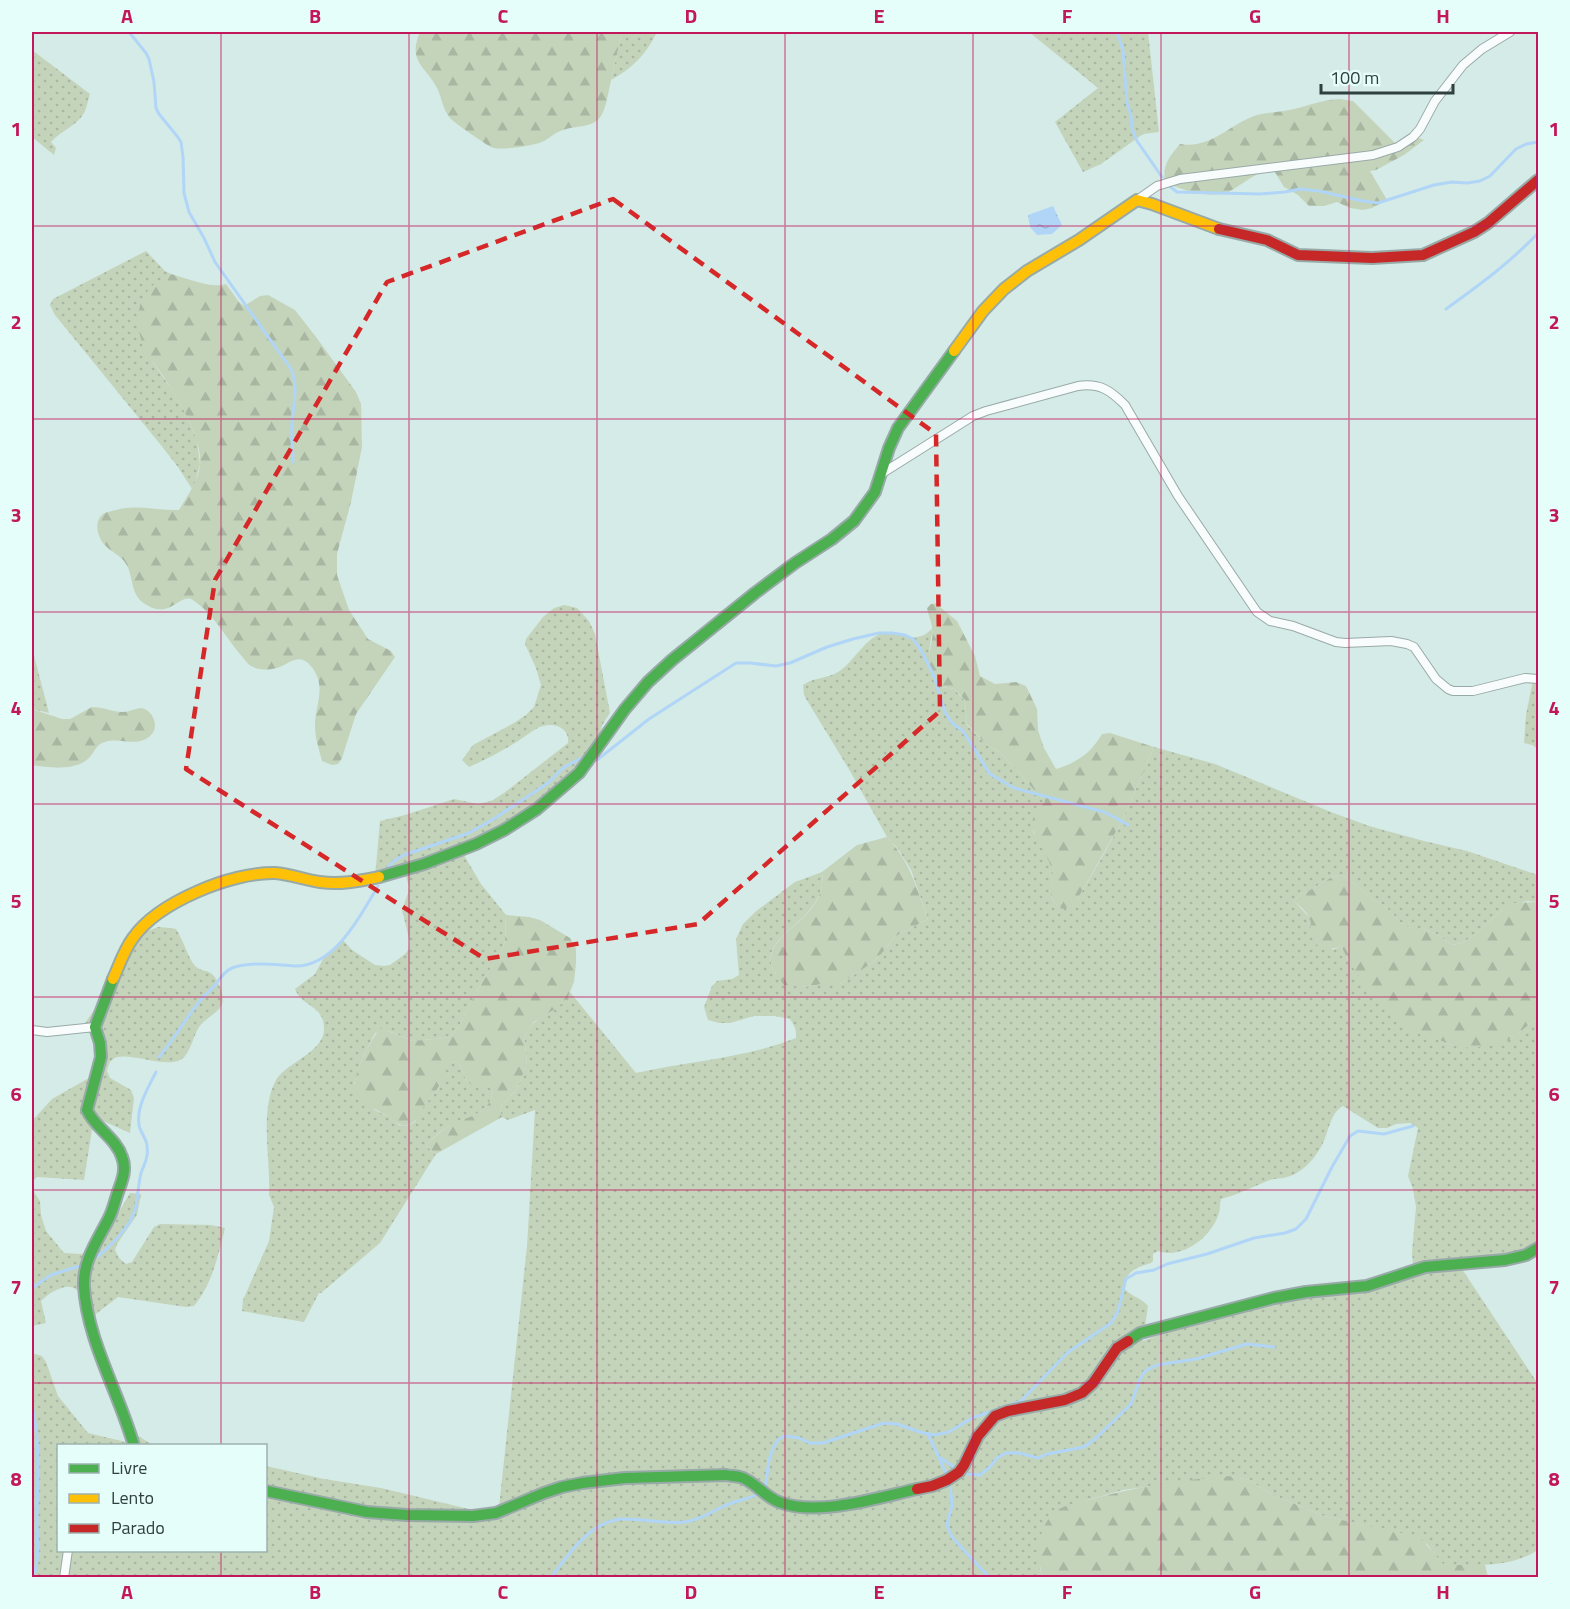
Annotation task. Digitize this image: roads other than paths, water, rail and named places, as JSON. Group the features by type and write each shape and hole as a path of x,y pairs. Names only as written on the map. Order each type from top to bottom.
{"street":[{"path":"135,1444 94,1335 86,1308 83,1282 88,1260 110,1215 122,1182 124,1165 117,1149 91,1119 87,1110 102,1051 95,1027 118,967 132,939 141,928 176,901 216,884 276,873 321,882 347,883 384,876 424,864 476,844 504,830 537,808 579,773 625,709 648,682 672,660 762,587 846,529 874,492 898,428 989,303 1008,284 1030,267 1095,230 1157,186 1180,179 1373,155 1398,147 1418,133 1435,101 1463,65 1482,49 1510,32"},
{"path":"1137,201 1152,204 1215,228 1267,240 1298,255 1372,258 1423,255 1473,232 1488,223 1539,180"},
{"path":"880,475 973,416 1078,386 1089,384 1102,387 1113,393 1125,405 1178,496 1249,602 1262,616 1270,621 1345,643 1392,641 1407,644 1414,647 1442,685 1453,691 1473,691 1525,678 1539,680"},
{"path":"32,1030 47,1032 95,1027"},
{"path":"267,1491 367,1512 441,1516 496,1513 562,1487 625,1478 726,1475 742,1477 772,1499 807,1508 828,1507 882,1497 932,1486 954,1476 962,1468 978,1436 995,1416 1008,1411 1065,1400 1082,1393 1093,1383 1117,1348 1140,1333 1280,1297 1367,1286 1425,1267 1505,1260 1526,1255 1539,1248"},
{"path":"64,1578 68,1552"}],"water":[{"path":"1053,206 1062,225 1052,234 1037,235 1030,227 1028,215"}],"waterway":[{"path":"129,32 149,59 156,108 181,142 184,193 189,212 215,262 291,369 295,389 292,428 293,462"},
{"path":"1117,32 1123,50 1127,103 1132,129 1137,141 1162,177"},
{"path":"1168,185 1177,192 1260,194 1300,189 1378,203 1434,185 1480,181 1490,176 1516,149 1538,142"},
{"path":"1446,309 1505,264 1538,233"},
{"path":"597,760 649,719 736,663 776,666 790,663 853,639 879,633 892,633 913,639 921,650 933,674 945,712 952,723 963,731 990,774 1014,788 1104,812 1128,825"},
{"path":"383,873 394,861 404,855 469,833 492,820 548,783 563,768 581,758"},
{"path":"159,1057 197,1004 227,971 247,965 296,966 310,964 323,958 335,948 355,924 378,886"},
{"path":"97,1257 124,1230 135,1210 147,1153 147,1143 139,1125 139,1111 156,1072"},
{"path":"765,1489 773,1448 779,1439 785,1436 799,1438 810,1443 823,1443 884,1423 897,1424 935,1435 949,1432 972,1418 1021,1401 1067,1353 1111,1323 1118,1311 1126,1279 1136,1273 1154,1270 1254,1238 1296,1229 1306,1219 1350,1136 1358,1131 1384,1134 1413,1126"},
{"path":"32,1288 51,1275 83,1265"},
{"path":"968,1474 980,1475 997,1458 1006,1453 1019,1453 1038,1458 1084,1447 1131,1404 1145,1371 1157,1365 1196,1359 1247,1344 1274,1347"},
{"path":"32,1406 37,1435 38,1464 37,1557 33,1578"},
{"path":"928,1434 946,1473"},
{"path":"941,1458 958,1470"},
{"path":"950,1483 952,1505 947,1525 952,1537 990,1578"},
{"path":"551,1578 582,1539 602,1524 625,1519 685,1522 701,1518 728,1504 759,1494"}]}
